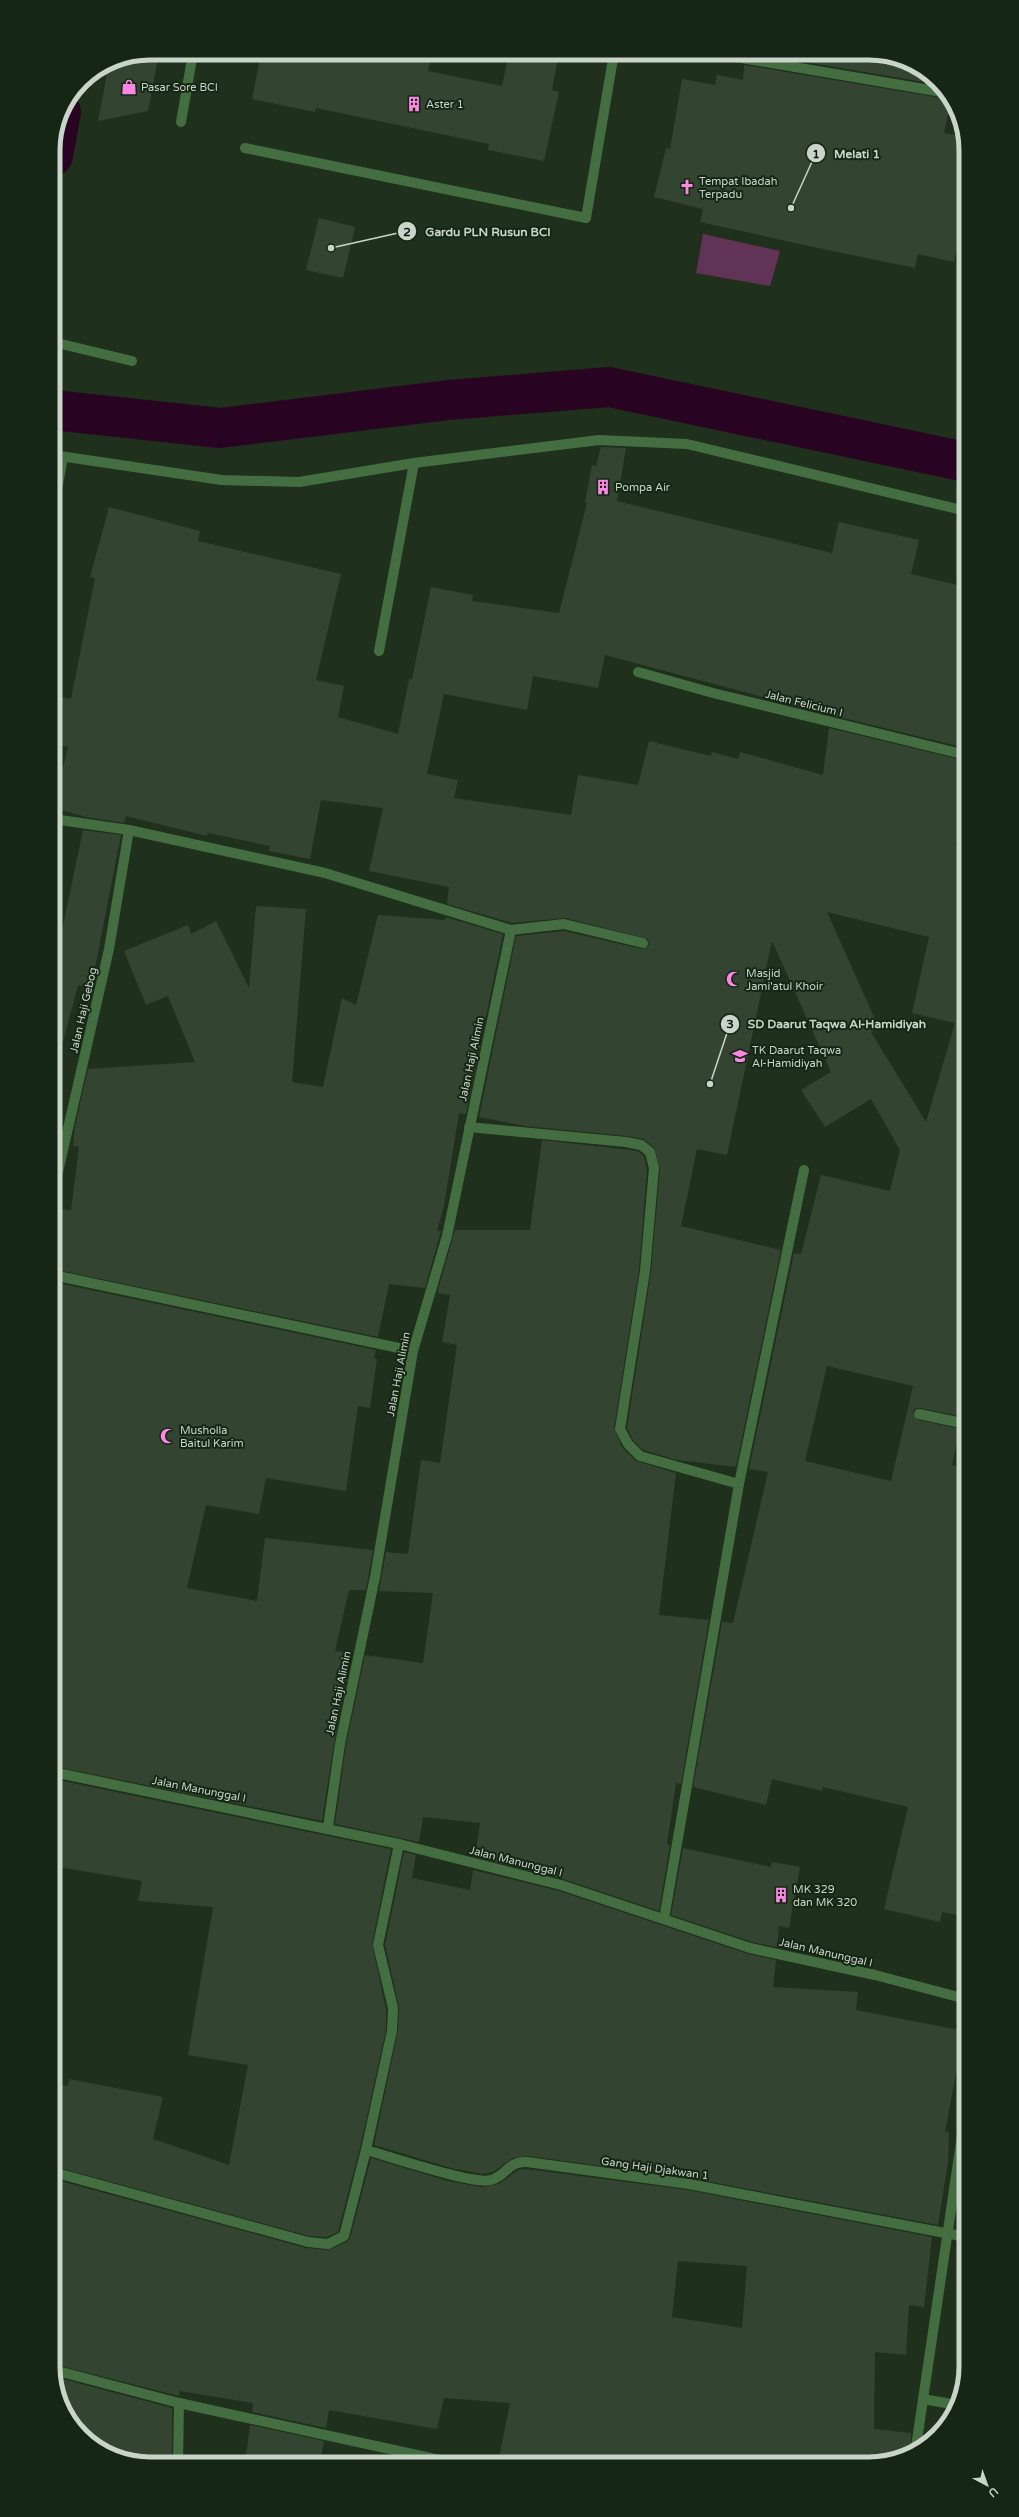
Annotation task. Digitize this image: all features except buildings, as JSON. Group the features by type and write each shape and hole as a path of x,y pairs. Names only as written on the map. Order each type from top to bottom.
{"street":[{"path":"181,122 192,60"},
{"path":"244,148 586,218 613,60"},
{"path":"753,60 937,91"},
{"path":"60,344 132,361"},
{"path":"60,456 222,480 299,482 414,462 598,440 687,444 959,509"},
{"path":"379,651 414,462"},
{"name":"Jalan Felicium I","path":"638,672 713,693 959,753"},
{"path":"60,820 129,830 325,873 511,930 564,924 642,943"},
{"name":"Jalan Haji Gebog","path":"60,1163 109,949 129,830"},
{"name":"Jalan Haji Alimin","path":"328,1828 340,1744 374,1577 413,1351 447,1236 468,1126 511,930"},
{"path":"468,1126 626,1142 641,1145 650,1152 654,1168 645,1272 620,1428 628,1444 640,1456 738,1484"},
{"path":"664,1920 738,1484 804,1170"},
{"path":"60,1277 413,1351"},
{"path":"918,1414 959,1423"},
{"name":"Jalan Manunggal I","path":"60,1773 400,1844 561,1885 750,1948 874,1975 959,1997"},
{"path":"60,2174 308,2242 328,2244 340,2239 347,2230 366,2150 393,2022 393,2008 378,1945 400,1844"},
{"name":"Gang Haji Djakwan 1","path":"366,2150 472,2180 491,2180 518,2162 527,2162 689,2184 959,2237"},
{"path":"917,2443 959,2155"},
{"path":"60,2372 179,2403 426,2457"},
{"path":"923,2399 951,2404"},
{"path":"178,2457 179,2403"}],"shaded area":[{"path":"703,234 780,251 770,286 696,273"}],"waterway":[{"path":"60,411 220,428 449,400 609,387 959,461"}],"place":[{"name":"Pasar Sore BCI","path":"129,87"},
{"name":"Aster 1","path":"414,104"},
{"name":"Tempat Ibadah Terpadu","path":"687,187"},
{"name":"Melati 1","path":"791,208"},
{"name":"Gardu PLN Rusun BCI","path":"331,248"},
{"name":"Pompa Air","path":"603,487"},
{"name":"Masjid Jami'atul Khoir","path":"734,979"},
{"name":"TK Daarut Taqwa Al-Hamidiyah","path":"740,1056"},
{"name":"SD Daarut Taqwa Al-Hamidiyah","path":"710,1084"},
{"name":"Musholla Baitul Karim","path":"168,1436"},
{"name":"MK 329 dan MK 320","path":"781,1895"}]}
